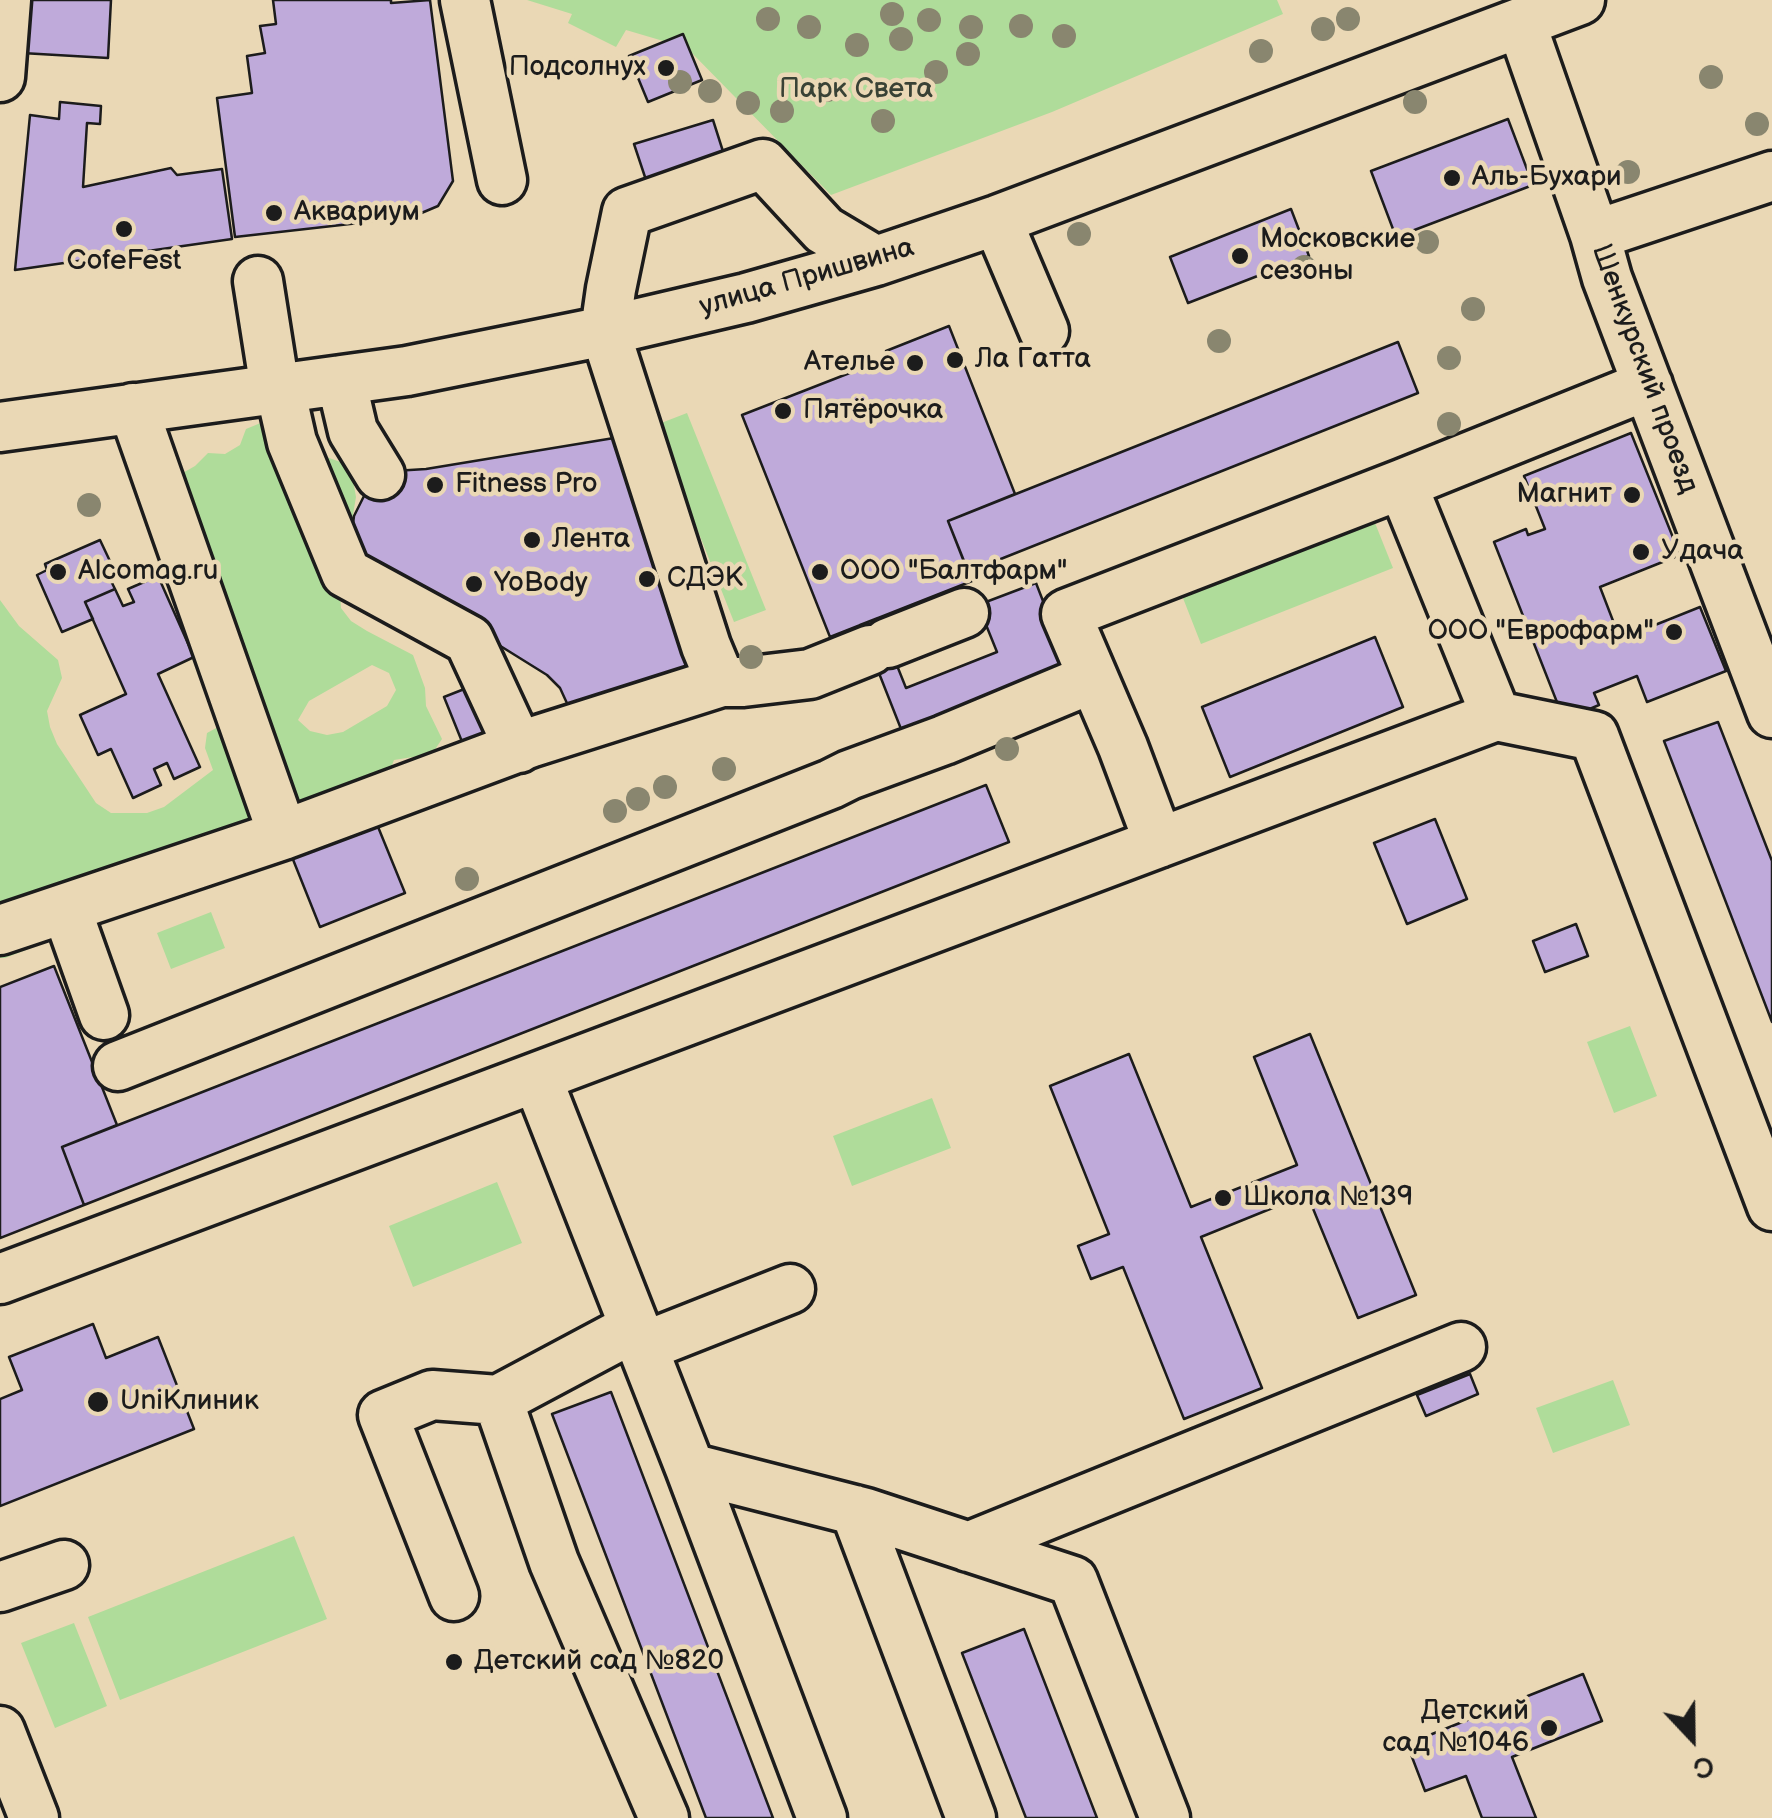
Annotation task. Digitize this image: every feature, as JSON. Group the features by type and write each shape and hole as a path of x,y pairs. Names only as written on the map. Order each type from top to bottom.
{"street":[{"path":"0,77 6,0"},
{"path":"465,0 502,180"},
{"name":"улица Пришвина","path":"0,427 406,371 746,298 876,261 997,220 1508,17 1580,0"},
{"name":"Шенкурский проезд","path":"1508,17 1595,235 1607,278 1772,713"},
{"path":"721,682 706,646 606,331 627,212 763,164 824,230 876,261"},
{"path":"1595,235 1772,176"},
{"path":"997,220 1044,331"},
{"path":"258,281 277,389 292,442 346,573 480,649 519,748"},
{"path":"341,380 352,431 380,476"},
{"path":"1158,843 1123,747 1066,614 1648,384"},
{"path":"133,408 283,836"},
{"path":"1402,484 1496,716"},
{"path":"0,930 283,836 519,748 721,682 810,674 964,613"},
{"path":"118,1066 1093,678"},
{"path":"0,1279 1496,716 1594,736 1772,1206"},
{"path":"66,908 104,1015"},
{"path":"536,1078 690,1468 822,1818"},
{"path":"454,1596 383,1415 432,1395 498,1400 639,1337 790,1289"},
{"path":"968,1547 1462,1347"},
{"path":"498,1400 554,1562 664,1818"},
{"path":"690,1468 855,1510 1073,1581 1165,1818"},
{"path":"855,1510 970,1818"},
{"path":"0,1587 64,1564"},
{"path":"0,1731 34,1818"}],"green space":[{"name":"Парк Света","path":"527,0 1277,0 1283,14 1052,112 831,195 687,48 626,30 616,47 568,23 572,14"},
{"path":"687,413 766,610 734,622 656,425"},
{"path":"299,417 316,423 307,439 315,453 349,465 356,497 340,591 341,608 351,621 413,655 425,688 426,706 442,739 432,754 394,760 387,778 39,945 0,958 0,600 19,626 58,660 62,678 47,711 50,727 96,803 111,813 147,813 164,807 213,770 205,748 207,733 253,708 181,474 208,453 225,454 240,445 246,429 263,422","holes":["372,665 389,673 396,690 387,706 343,732 327,735 310,731 298,720 309,701"]},
{"path":"1373,518 1393,568 1201,644 1181,593"},
{"path":"211,912 225,948 171,969 157,933"},
{"path":"1630,1026 1657,1096 1614,1113 1587,1042"},
{"path":"932,1098 951,1148 852,1186 833,1136"},
{"path":"497,1182 522,1243 413,1287 389,1226"},
{"path":"1613,1380 1630,1425 1553,1453 1536,1408"},
{"path":"294,1536 327,1619 120,1700 88,1617"},
{"path":"74,1623 107,1706 55,1728 21,1643"}],"building":[{"path":"25,0 111,0 108,58 22,53"},
{"path":"273,0 430,0 453,181 438,206 412,217 235,237 217,98 252,93 247,56 265,53 260,26 276,24"},
{"name":"Подсолнух","path":"683,34 702,80 648,102 629,56"},
{"path":"60,102 101,106 100,124 87,123 83,187 171,168 177,175 222,169 232,239 15,270 30,115 59,119"},
{"name":"Аль-Бухари","path":"1508,119 1533,185 1396,237 1371,171"},
{"path":"713,120 727,164 649,189 634,144"},
{"name":"Московские сезоны","path":"1291,209 1309,256 1188,303 1170,257"},
{"path":"949,326 1015,494 948,521 972,581 830,637 742,415 888,358 886,351"},
{"path":"1398,342 1418,393 968,572 948,521"},
{"path":"1631,433 1680,555 1600,587 1620,639 1700,607 1726,671 1647,702 1637,676 1594,693 1599,705 1564,720 1494,542 1526,529 1528,535 1545,529 1524,476"},
{"path":"614,438 702,671 571,712 560,688 547,675 359,558 352,531 354,516 367,490 394,471"},
{"path":"100,540 117,576 110,579 115,589 85,602 93,619 62,632 37,575 47,570 45,564"},
{"path":"158,576 194,657 158,674 200,767 174,779 167,763 154,769 161,785 133,798 111,749 98,755 80,715 126,694 85,602 115,589 123,606 134,602 128,589"},
{"path":"1036,583 1069,668 903,734 860,625 878,618 906,688 997,652 978,605"},
{"path":"1375,637 1403,707 1230,777 1202,707"},
{"path":"477,684 502,745 469,759 444,697"},
{"path":"1718,722 1772,861 1772,1022 1664,741"},
{"path":"986,785 1009,842 84,1205 62,1147"},
{"path":"374,817 405,893 320,927 290,852"},
{"path":"1435,819 1467,899 1407,924 1374,843"},
{"path":"1576,924 1588,956 1545,972 1533,941"},
{"path":"54,966 117,1125 62,1147 84,1205 0,1238 0,987"},
{"path":"1310,1034 1416,1295 1358,1318 1307,1194 1201,1237 1262,1388 1184,1419 1123,1267 1091,1279 1078,1246 1109,1234 1050,1086 1129,1054 1191,1207 1297,1165 1254,1057"},
{"path":"93,1324 106,1358 158,1337 194,1429 0,1506 0,1399 22,1390 9,1357"},
{"path":"1470,1374 1478,1394 1426,1416 1417,1395"},
{"path":"611,1392 773,1818 706,1818 552,1414"},
{"path":"1024,1629 1097,1818 1026,1818 962,1653"},
{"path":"1583,1674 1602,1721 1512,1757 1536,1818 1482,1818 1466,1776 1425,1791 1407,1744"}],"place":[{"name":"Подсолнух","path":"666,68"},
{"name":"Аль-Бухари","path":"1452,178"},
{"name":"Аквариум","path":"274,213"},
{"name":"CofeFest","path":"124,229"},
{"name":"Московские сезоны","path":"1240,256"},
{"name":"Ла Гатта","path":"955,360"},
{"name":"Ателье","path":"915,363"},
{"name":"Пятёрочка","path":"783,411"},
{"name":"Fitness Pro","path":"435,485"},
{"name":"Магнит","path":"1632,495"},
{"name":"Лента","path":"532,540"},
{"name":"Удача","path":"1641,552"},
{"name":"Alcomag.ru","path":"58,572"},
{"name":"ООО \"Балтфарм\"","path":"820,572"},
{"name":"СДЭК","path":"647,579"},
{"name":"YoBody","path":"474,584"},
{"name":"ООО \"Еврофарм\"","path":"1674,632"},
{"name":"Школа №139","path":"1223,1198"},
{"name":"UniКлиник","path":"98,1402"},
{"name":"Детский сад №820","path":"454,1662"},
{"name":"Детский сад №1046","path":"1549,1728"}]}
